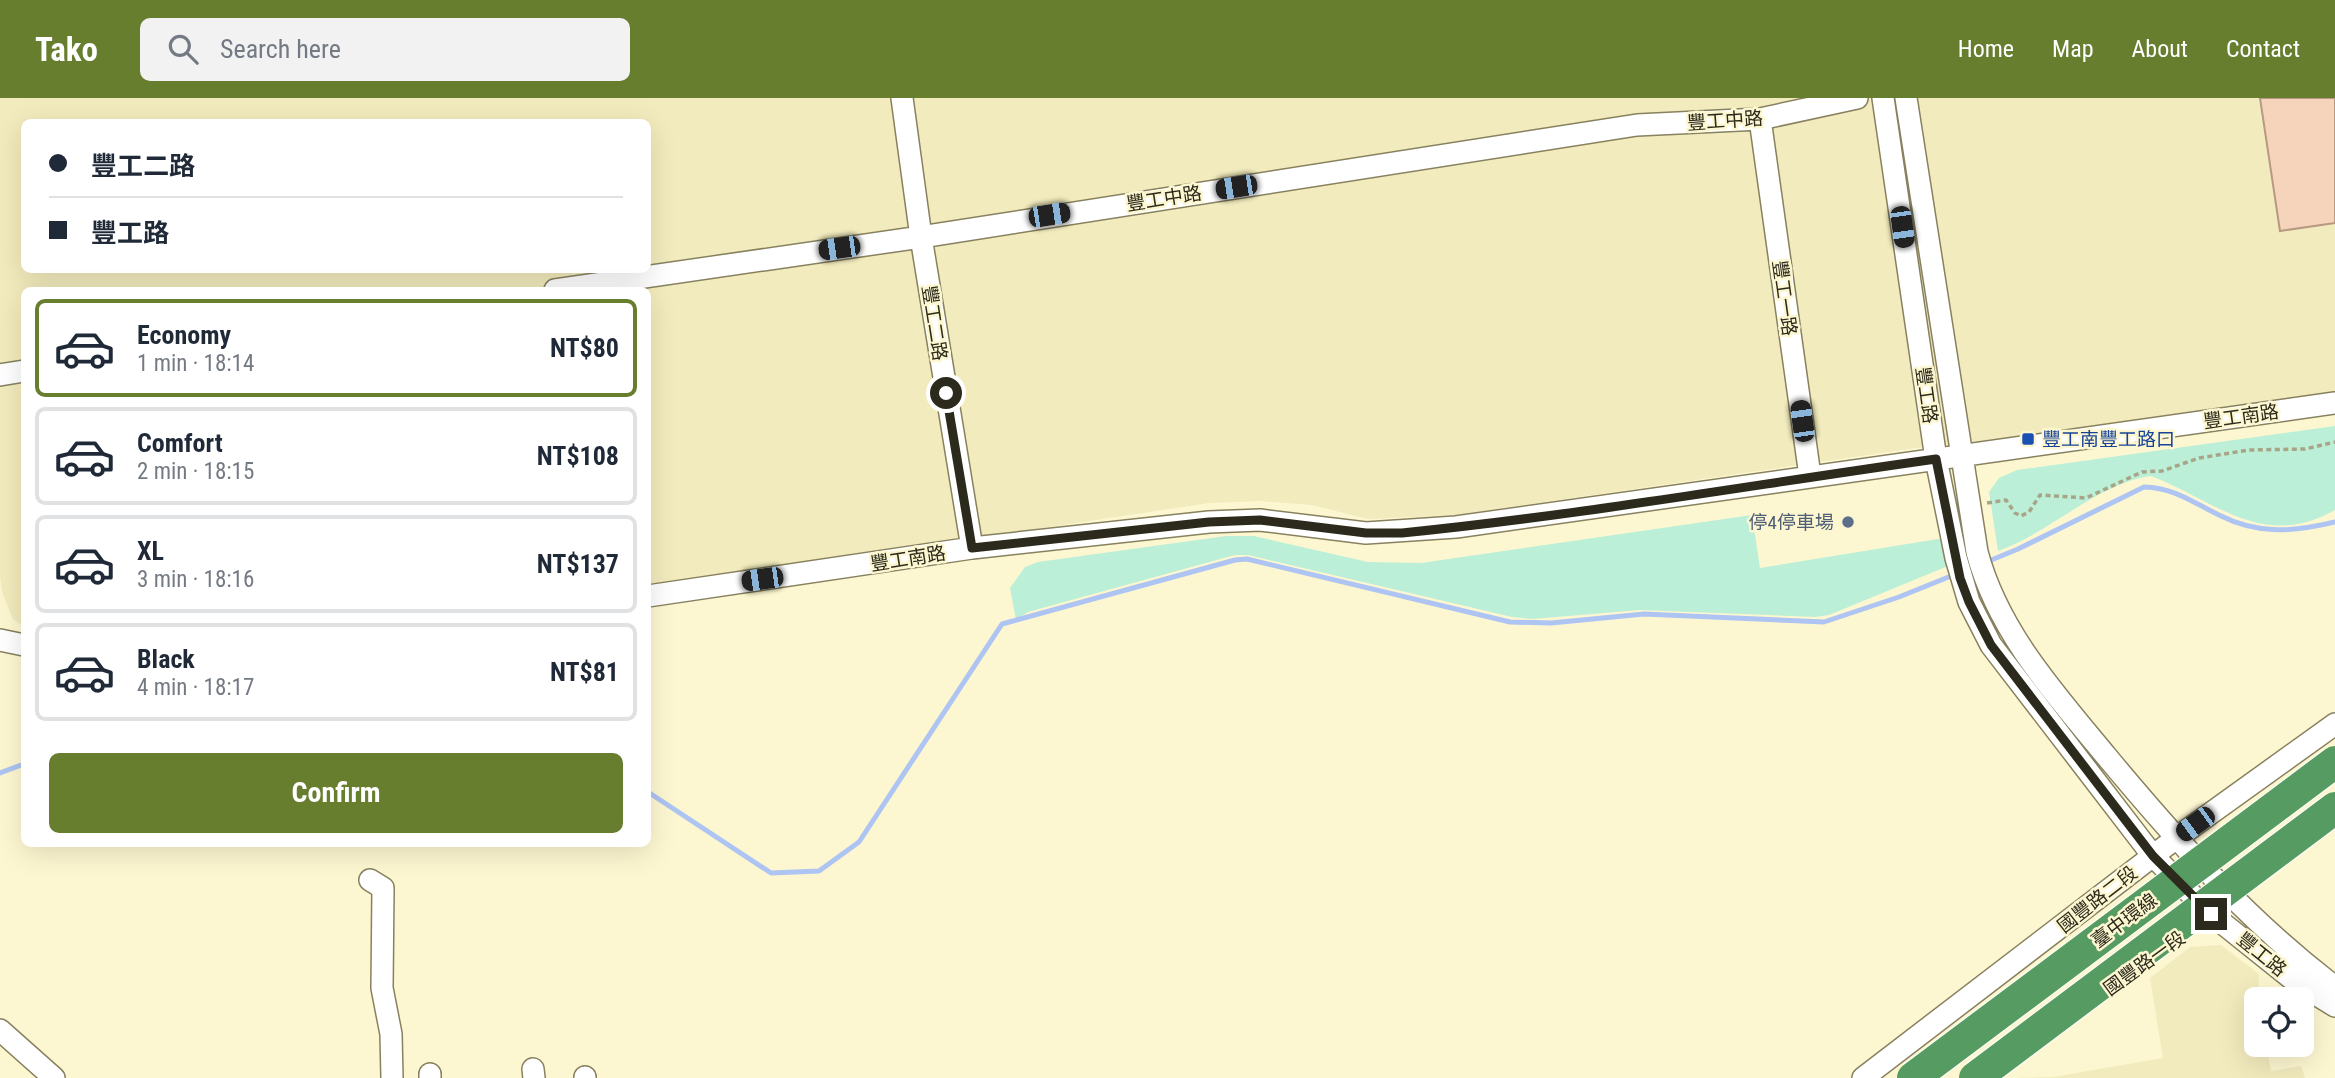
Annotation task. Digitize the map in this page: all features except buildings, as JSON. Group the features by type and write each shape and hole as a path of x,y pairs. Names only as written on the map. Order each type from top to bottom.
{"highway":[{"name":"臺中環線","path":"1913,1078 2335,762"},
{"name":"臺中環線","path":"1975,1078 2335,808"}],"street":[{"name":"豐工二路","path":"902,98 921,237 972,548"},
{"name":"豐工中路","path":"576,287 921,237 1637,125 1760,119 1857,98"},
{"name":"豐工路","path":"1883,98 1936,459 1958,568 1969,602 1991,645 2153,856 2211,914 2297,982 2335,1006"},
{"name":"豐工路","path":"1906,98 1979,561 2006,624 2042,679 2175,839 2302,962 2335,987"},
{"name":"豐工一路","path":"1760,119 1810,476"},
{"path":"0,375 21,372"},
{"name":"豐工南路","path":"651,596 972,548 1209,522 1260,520 1366,533 1402,533 1704,494 1810,476 2335,403"},
{"path":"0,640 21,644"},
{"name":"國豐路二段","path":"1863,1078 2175,839 2335,724"},
{"name":"國豐路一段","path":"1989,1078 2233,896 2335,826"},
{"path":"370,880 383,888 383,988 391,1034 393,1078"},
{"path":"0,1030 54,1078"}],"path":[{"path":"1970,506 2006,500 2015,513 2021,516 2029,512 2040,495 2086,498 2142,472 2162,471 2199,458 2249,450 2305,449 2335,442"}],"shaded area":[{"path":"0,98 2335,98 2335,393 1984,444 1937,445 1455,515 1368,519 1311,505 1261,501 1209,503 651,587 651,287 21,287 21,625 13,619 2,592"},
{"path":"2221,945 2259,974 2258,987 2244,987 2244,1057 2268,1057 2271,1071 2301,1066 2305,1078 2014,1078 2053,1077 2163,1058 2150,978 2190,947"}],"green space":[{"path":"2335,426 2335,510 2309,521 2285,526 2240,518 2151,476 2112,488 2036,533 1998,551 1989,492 1999,478 2017,470"},
{"path":"1752,515 1760,568 1944,538 1948,566 1829,615 1815,617 1640,610 1533,619 1512,617 1248,555 1235,555 1028,612 1016,620 1010,588 1025,567 1038,562 1226,536 1254,536 1368,562 1421,563"}],"waterway":[{"path":"1984,563 2144,487 2183,496 2219,515 2262,529 2305,528 2335,522"},
{"path":"651,794 771,873 819,871 859,842 1002,624 1235,560 1247,559 1510,622 1551,623 1644,614 1824,622 1899,597 1956,574"},
{"path":"0,773 21,765"}],"place":[{"name":"豐工南豐工路口","path":"2028,439"},
{"name":"停4停車場","path":"1848,522"}],"route":[{"path":"946,393 972,548 1209,522 1260,520 1366,533 1402,533 1718,492 1936,459 1960,578 1991,645 2153,856 2211,914"}]}
